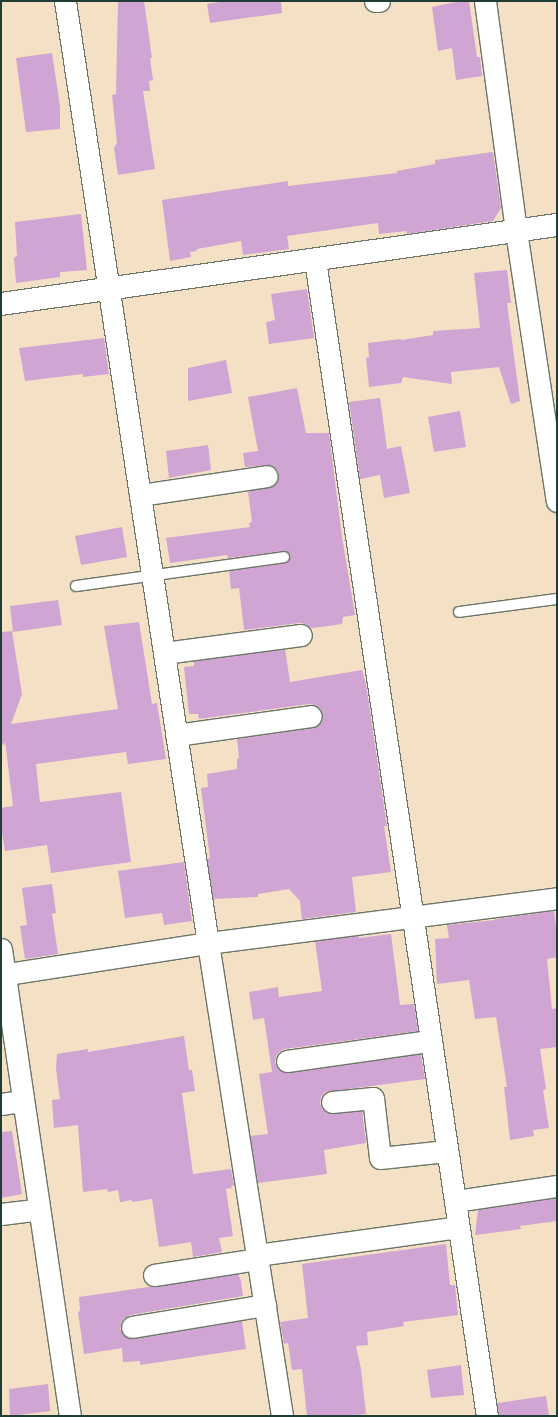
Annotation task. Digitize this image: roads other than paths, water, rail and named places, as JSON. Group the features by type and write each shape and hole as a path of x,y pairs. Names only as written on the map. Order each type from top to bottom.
{"street":[{"path":"65,1 176,735 282,1416"},
{"path":"485,1 516,231 553,446 557,501"},
{"path":"1,304 557,225"},
{"path":"315,260 487,1416"},
{"path":"140,495 266,476"},
{"path":"164,653 300,635"},
{"path":"176,735 311,716"},
{"path":"3,975 208,943 557,898"},
{"path":"1,950 3,975 24,1101 70,1416"},
{"path":"287,1061 430,1041"},
{"path":"332,1102 373,1098 380,1158 447,1151"},
{"path":"1,1104 24,1101"},
{"path":"455,1201 557,1186"},
{"path":"1,1214 39,1209"},
{"path":"154,1275 257,1257 458,1227"},
{"path":"132,1327 265,1305"}],"lane":[{"path":"76,586 284,556"},
{"path":"459,612 557,599"}]}
